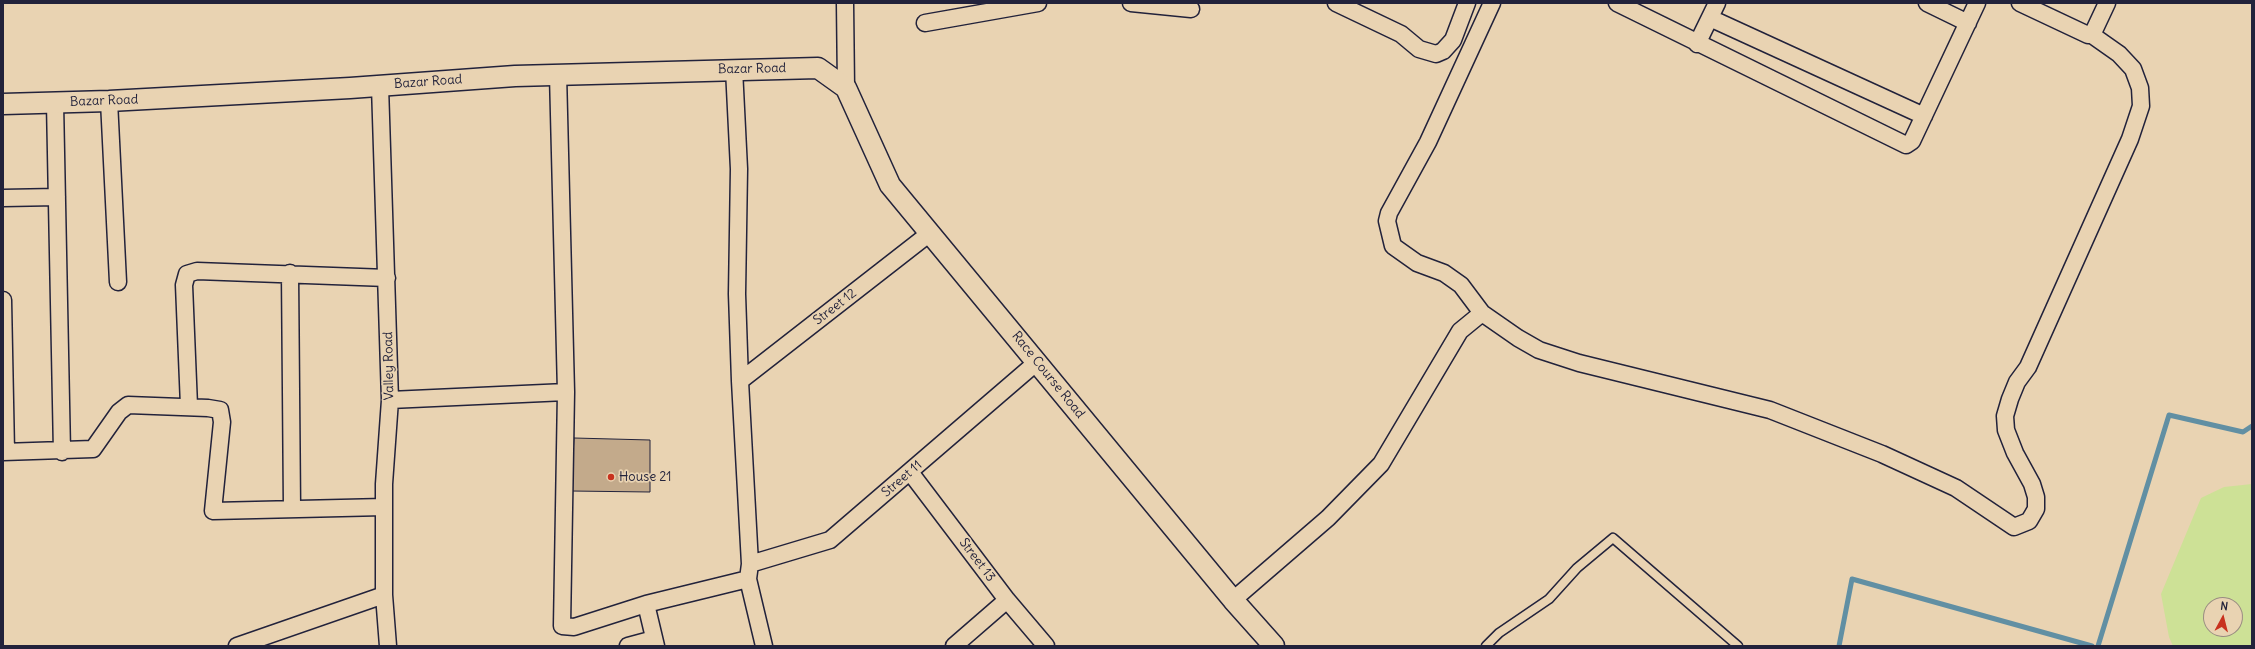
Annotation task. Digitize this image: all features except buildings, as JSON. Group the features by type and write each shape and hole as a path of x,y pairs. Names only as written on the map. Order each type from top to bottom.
{"street":[{"path":"845,3 846,88"},
{"path":"925,23 1038,3"},
{"path":"1131,3 1191,9"},
{"path":"1336,3 1400,34 1419,49 1436,54 1443,51 1453,40 1467,3"},
{"path":"1492,3 1428,142 1389,213 1387,221 1393,246 1418,263 1444,273 1461,285 1482,313 1518,338 1539,350 1610,371 1770,410 1882,454 1956,488 2014,527 2029,521 2036,510 2036,497 2032,484 2015,454 2006,430 2005,416 2010,399 2037,346 2130,139 2141,106 2140,88 2133,70 2119,54 2092,35 2088,35 2020,3"},
{"path":"1618,3 1697,44 1897,142 1906,145 1912,141 1977,3"},
{"path":"1697,44 1717,3"},
{"path":"1927,3 1968,23"},
{"path":"2092,35 2107,3"},
{"path":"1710,18 1924,116"},
{"name":"Bazar Road","path":"3,104 109,101 380,86 558,74 734,69 818,68 846,88"},
{"path":"734,69 739,169 737,294 749,572 764,646"},
{"path":"390,400 566,392 558,74"},
{"name":"Valley Road","path":"380,86 390,400 384,484 384,595 388,646"},
{"name":"Race Course Road","path":"846,88 890,185 1233,600 1274,646"},
{"path":"109,101 118,282"},
{"path":"55,103 62,452"},
{"path":"3,198 57,197"},
{"name":"Street 12","path":"740,381 930,233"},
{"path":"189,406 184,285 187,274 198,271 290,273 387,278"},
{"path":"290,273 292,508"},
{"path":"3,300 4,452 62,452 93,449 119,412 128,405 189,406 220,410 222,422 213,511 384,507"},
{"path":"1233,600 1328,518 1381,464 1460,331 1482,313"},
{"name":"Street 11","path":"566,392 562,626 574,627 749,572 830,540 1037,362"},
{"name":"Street 13","path":"910,472 1007,600 1046,646"},
{"path":"237,646 384,595"},
{"path":"954,646 1007,600"},
{"path":"628,646 655,642 646,604"}],"lane":[{"path":"1486,646 1499,632 1549,599 1577,568 1613,538 1738,646"}],"green space":[{"path":"2252,484 2252,646 2173,646 2169,637 2161,594 2201,498 2224,487"}],"waterway":[{"path":"2098,646 2169,415 2243,432 2252,426"},
{"path":"1839,646 1852,579 2092,646"}],"place":[{"name":"House 21","path":"611,477"}]}
